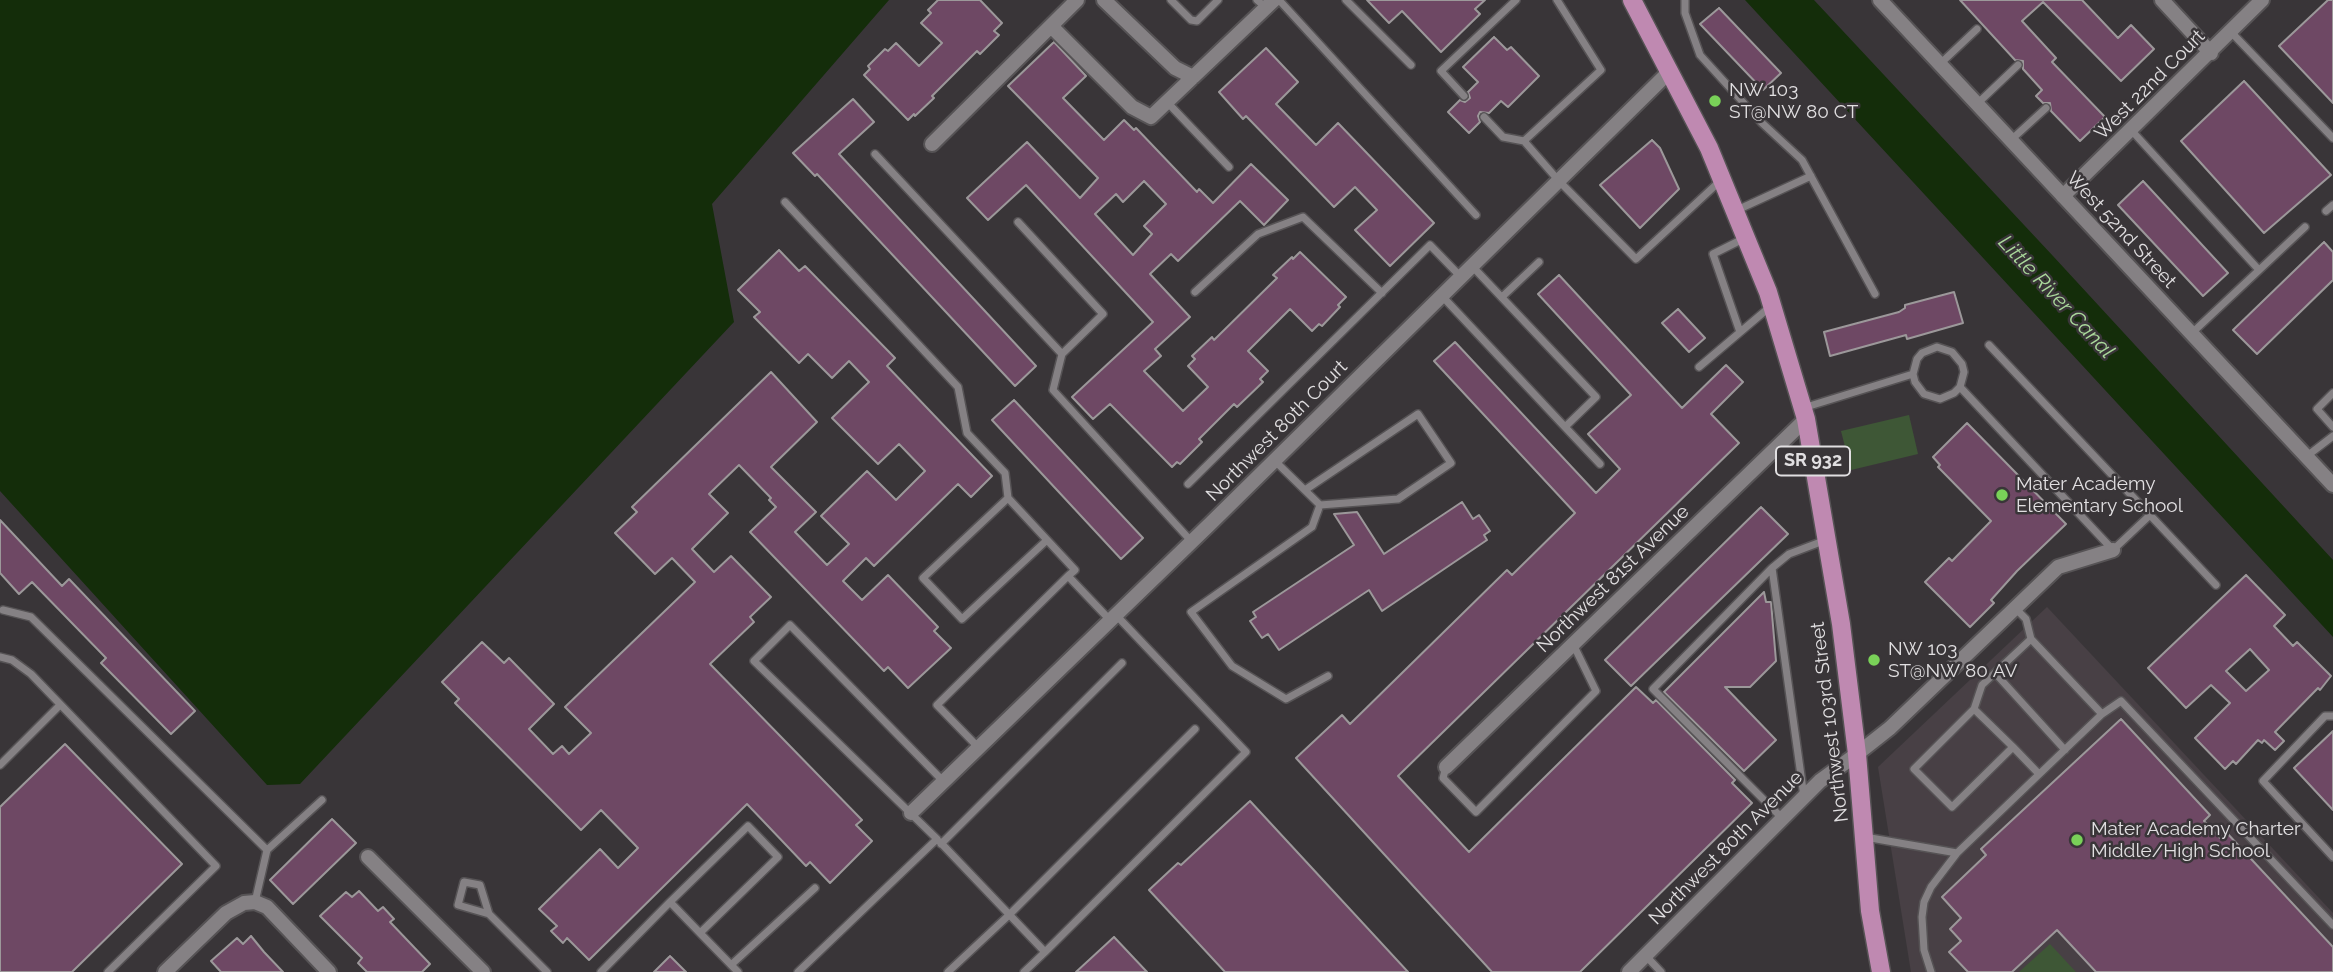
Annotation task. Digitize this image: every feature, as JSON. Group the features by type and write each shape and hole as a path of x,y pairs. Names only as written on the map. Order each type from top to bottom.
{"main road":[{"name":"Northwest 103rd Street","path":"1632,0 1709,148 1772,306 1804,414 1841,624 1857,754 1870,911 1881,972"}],"street":[{"path":"932,144 1077,0"},
{"path":"1104,0 1175,68 1193,77"},
{"name":"West 52nd Street","path":"1880,0 2333,485"},
{"path":"2162,0 2211,53"},
{"name":"West 22nd Court","path":"2063,196 2132,131 2262,0"},
{"path":"1051,26 1132,107 1151,117 1265,3"},
{"name":"Northwest 80th Court","path":"911,813 1275,461 1668,73"},
{"name":"Northwest 81st Avenue","path":"1447,768 1804,414"},
{"name":"Northwest 80th Avenue","path":"1629,972 1820,781 1889,728 2057,567 2113,550"},
{"path":"368,857 482,972"},
{"path":"172,970 226,913 244,903 255,902 267,906 329,972"}],"lane":[{"path":"1171,0 1191,20 1197,21 1218,0"},
{"path":"1279,0 1476,215"},
{"path":"1346,0 1411,65"},
{"path":"1464,96 1441,71 1516,0"},
{"path":"1524,141 1601,70 1557,0"},
{"path":"1685,0 1685,13 1700,55 1760,122 1802,160 1875,294"},
{"path":"1940,64 1977,29"},
{"path":"2231,32 2333,138"},
{"path":"1977,104 2018,65"},
{"path":"1167,102 1229,167"},
{"path":"2011,141 2046,108"},
{"path":"1484,117 1503,137 1524,141 1559,181 1636,259 1722,180"},
{"path":"2132,131 2259,270"},
{"path":"875,154 1062,354"},
{"path":"1735,211 1811,176"},
{"path":"785,202 958,387 967,433 1005,473 1008,498 1075,570 937,705 978,747"},
{"path":"1195,292 1258,234 1303,217 1382,293"},
{"path":"1018,222 1103,314 1062,354 1052,390 1192,542"},
{"path":"2192,334 2305,227"},
{"path":"1740,332 1713,254 1746,238"},
{"path":"1188,484 1430,245 1461,277"},
{"path":"1502,298 1539,262"},
{"path":"1472,266 1596,397 1565,426"},
{"path":"1441,296 1600,464"},
{"path":"1699,367 1772,306"},
{"path":"1989,345 2216,585"},
{"path":"1937,347 1952,352 1962,364 1964,372 1960,387 1947,397 1932,398 1919,389 1913,374 1913,366 1922,353 1937,347"},
{"path":"1804,414 1913,374"},
{"path":"1960,387 2113,550 2150,515"},
{"path":"2333,393 2316,409 2333,427"},
{"path":"1275,461 1320,505 1398,499 1451,463 1418,414 1306,491"},
{"path":"2307,457 2333,436"},
{"path":"1008,498 923,578 962,619 1046,540"},
{"path":"1320,505 1312,527 1191,612 1232,666 1286,699 1328,676"},
{"path":"1783,819 1653,689 1788,554 1827,540"},
{"path":"1772,568 1804,799"},
{"path":"1024,972 1246,752 1112,616 1068,576"},
{"path":"2015,608 2025,619 2031,639 2102,714"},
{"path":"1,609 31,617 267,850"},
{"path":"943,781 790,625 754,661 911,813 1045,951"},
{"path":"2013,747 1952,807 1914,769 1974,709 1982,685 2031,639"},
{"path":"1447,768 1443,778 1476,812 1597,691 1573,645"},
{"path":"0,657 12,660 31,674 216,866 108,972"},
{"path":"799,972 939,842 1122,663"},
{"path":"1995,673 2064,750"},
{"path":"1931,972 1924,950 1924,902 1931,887 1957,853 2102,714 2121,701 2333,925"},
{"path":"0,765 60,705"},
{"path":"1974,709 2039,774"},
{"path":"2333,716 2325,716 2263,781 2333,857"},
{"path":"948,972 1009,915 1195,729"},
{"path":"255,902 267,850 322,800"},
{"path":"601,972 748,826 778,857 700,933"},
{"path":"1864,836 1957,853"},
{"path":"489,914 458,905 464,882 480,885 489,914 547,972"},
{"path":"732,965 815,888"},
{"path":"670,902 738,972"},
{"path":"1646,955 1661,972"}],"shaded area":[{"path":"1909,415 1918,454 1851,470 1841,431"},
{"name":"Mater Academy Charter Middle/High School","path":"2047,607 2333,913 2333,972 1911,972 1878,767"},
{"path":"2050,944 2076,972 2019,972"}],"water":[{"path":"0,0 889,0 712,204 734,322 300,784 267,785 0,491"},
{"name":"Little River Canal","path":"1745,0 1814,0 2053,256 2333,560 2333,637"}],"building":[{"path":"938,0 980,0 1002,23 994,31 999,35 980,54 977,51 932,96 934,98 908,120 864,75 870,69 868,66 885,49 888,51 896,43 919,66 942,43 921,23"},
{"path":"1367,0 1485,0 1475,9 1480,14 1441,52 1402,11 1389,23"},
{"path":"1960,0 2082,0 2118,38 2131,25 2154,49 2121,81 2043,2 2022,21 2056,58 2052,62 2105,117 2080,141 2051,111 2050,103 2043,103 2036,96 2042,90 2023,69 2023,61 2015,60"},
{"path":"2328,0 2333,0 2333,103 2279,46"},
{"path":"1719,8 1781,73 1763,90 1700,24"},
{"path":"1494,37 1507,50 1511,47 1539,76 1508,107 1501,101 1489,113 1480,112 1480,122 1469,133 1448,112 1460,100 1465,102 1470,98 1468,92 1478,82 1463,67"},
{"path":"1054,42 1086,76 1063,98 1104,140 1124,120 1134,130 1136,128 1197,192 1199,189 1213,203 1251,164 1288,200 1264,225 1240,201 1178,261 1171,254 1150,274 1190,317 1155,349 1161,356 1144,371 1183,411 1208,387 1188,366 1195,359 1192,356 1212,337 1214,340 1277,278 1273,275 1292,257 1293,259 1300,252 1346,297 1322,326 1319,324 1312,331 1290,309 1248,351 1268,371 1260,379 1263,382 1237,407 1234,404 1199,439 1202,442 1180,464 1177,462 1172,467 1110,404 1093,419 1072,397 1153,322 1026,185 988,220 967,198 1027,142 1080,198 1098,178 1008,86","holes":["1144,181 1166,204 1144,226 1152,234 1133,255 1095,214 1116,194 1123,202"]},
{"path":"1266,48 1298,82 1276,104 1316,145 1338,123 1434,223 1390,266 1355,230 1377,210 1355,187 1334,207 1246,116 1243,119 1219,92"},
{"path":"2244,81 2331,175 2264,233 2181,141"},
{"path":"853,99 874,122 839,154 1036,366 1015,386 817,174 815,176 793,153"},
{"path":"1652,140 1660,148 1679,189 1640,228 1600,185"},
{"path":"2143,181 2228,273 2203,296 2118,205"},
{"path":"2324,242 2333,252 2333,280 2257,354 2233,330"},
{"path":"779,250 799,271 805,266 895,358 887,366 992,476 971,497 958,484 874,566 866,558 843,581 862,600 888,575 938,627 934,631 951,648 908,688 888,667 884,671 750,532 776,507 769,500 771,498 739,465 709,494 728,513 692,549 714,572 731,556 771,597 750,617 754,622 710,664 862,820 856,825 872,841 830,883 810,862 806,866 747,804 589,960 567,938 563,943 551,931 557,926 539,909 600,849 618,868 638,848 601,810 581,830 455,703 459,699 442,682 482,642 504,663 509,658 554,704 529,729 553,754 562,746 569,754 591,733 565,707 695,582 672,558 655,574 615,533 637,512 632,507 771,372 817,422 771,467 816,512 795,532 827,565 849,544 821,516 867,471 896,500 925,471 899,444 878,464 832,418 869,382 849,361 832,378 808,354 799,363 754,317 760,312 738,290"},
{"path":"1559,275 1682,408 1726,365 1743,382 1711,414 1739,443 1398,776 1469,852 1636,687 1653,703 1656,700 1735,780 1732,783 1752,803 1580,972 1492,972 1296,758 1342,715 1350,724 1507,570 1512,575 1575,513 1434,361 1455,342 1596,493 1620,469 1588,434 1631,395 1538,294"},
{"path":"1954,292 1963,323 1830,356 1824,332 1899,312 1905,305"},
{"path":"1678,309 1705,338 1689,352 1662,323"},
{"path":"1014,400 1143,538 1121,559 992,420"},
{"path":"1967,423 2066,524 2017,571 1991,600 1994,603 1970,627 1925,582 1949,558 1952,561 1991,521 1938,467 1940,465 1933,457"},
{"path":"1462,502 1473,519 1479,515 1490,531 1484,535 1487,540 1382,611 1369,590 1279,650 1268,634 1262,638 1250,621 1256,617 1253,612 1354,545 1334,514 1357,512 1384,554"},
{"path":"1761,507 1788,534 1631,686 1605,660"},
{"path":"0,520 62,586 69,579 195,711 171,734 101,663 106,658 32,582 19,594 0,573"},
{"path":"2246,575 2285,615 2274,626 2293,646 2297,642 2331,676 2320,690 2318,688 2275,732 2284,741 2275,750 2264,740 2262,743 2258,740 2236,764 2233,761 2225,769 2195,738 2230,703 2211,685 2186,708 2148,668","holes":["2250,649 2269,670 2246,691 2226,671"]},
{"path":"1764,592 1766,602 1771,602 1776,661 1750,687 1725,687 1776,740 1744,771 1664,692"},
{"path":"2121,719 2210,815 2204,821 2220,838 2226,832 2333,947 2333,972 2096,972 2057,930 2012,972 1968,972 1949,952 1961,941 1950,929 1961,918 1942,897 1986,855 1981,849"},
{"path":"2333,731 2333,810 2294,768"},
{"path":"65,744 182,864 72,972 0,972 0,807"},
{"path":"1250,801 1408,972 1225,972 1149,890 1178,863 1181,865"},
{"path":"332,819 356,843 293,904 270,880"},
{"path":"359,891 378,911 383,907 394,919 390,922 430,964 422,972 367,972 358,963 362,958 320,916 346,892 352,897"},
{"path":"251,936 283,972 221,972 211,961 237,938 243,944"},
{"path":"1114,937 1147,972 1076,972"},
{"path":"670,956 686,972 654,972"}],"place":[{"name":"NW 103 ST@NW 80 CT","path":"1715,101"},
{"name":"Mater Academy Elementary School","path":"2002,495"},
{"name":"NW 103 ST@NW 80 AV","path":"1874,660"},
{"name":"Mater Academy Charter Middle/High School","path":"2077,840"}]}
